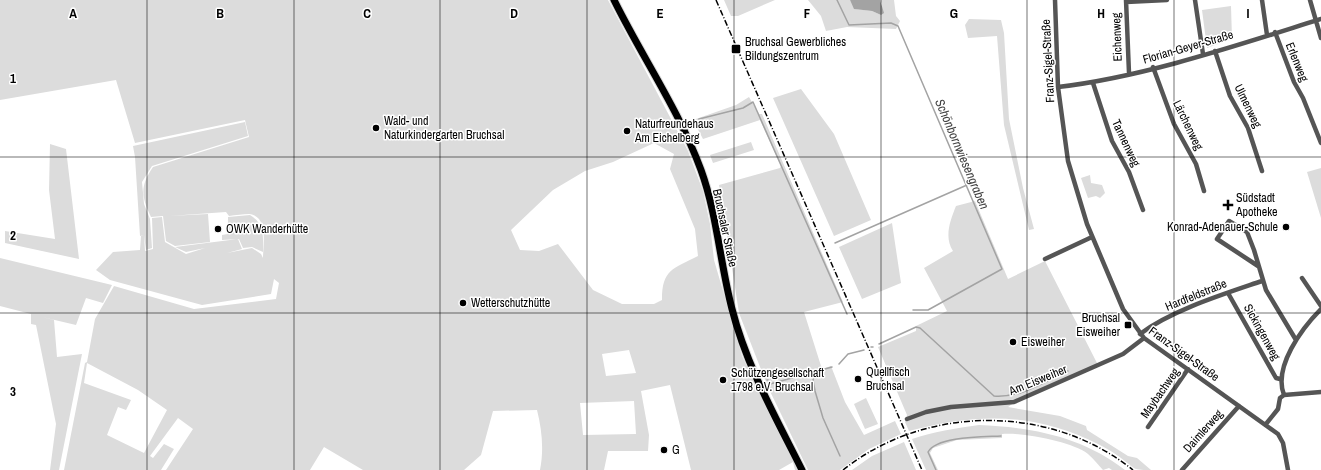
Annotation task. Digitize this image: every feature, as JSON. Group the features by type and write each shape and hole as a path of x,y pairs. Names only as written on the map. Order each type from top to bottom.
{"main road":[{"name":"Bruchsaler Straße","path":"614,0 674,110 702,172 732,310 745,349 801,469"}],"street":[{"name":"Franz-Sigel-Straße","path":"1055,0 1058,87 1068,161 1078,202 1123,309 1144,338 1278,434 1283,443 1288,470"},
{"path":"1126,1 1167,0"},
{"path":"1195,0 1203,54"},
{"path":"1262,0 1267,34"},
{"path":"1310,0 1314,21 1321,38"},
{"name":"Eichenweg","path":"1126,1 1129,73"},
{"name":"Florian-Geyer-Straße","path":"1058,87 1093,83 1153,68 1321,19"},
{"name":"Erlenweg","path":"1275,32 1291,75 1303,98 1321,143"},
{"name":"Ulmenweg","path":"1215,51 1230,96 1248,128 1262,171"},
{"name":"Lärchenweg","path":"1153,68 1174,124 1196,164 1204,191"},
{"name":"Tannenweg","path":"1093,83 1112,142 1129,172 1143,210"},
{"path":"1258,266 1217,239 1229,221 1247,232 1266,290 1296,340"},
{"path":"1045,259 1092,238"},
{"path":"1302,278 1321,306"},
{"name":"Hardfeldstraße","path":"1140,334 1154,324 1228,293 1262,281"},
{"name":"Sickingenweg","path":"1228,293 1276,378 1280,379"},
{"path":"1284,395 1280,379 1296,340 1308,322 1321,309"},
{"name":"Am Eisweiher","path":"907,419 926,412 952,407 1014,402 1123,354 1144,338"},
{"name":"Maybachweg","path":"1148,427 1188,370"},
{"path":"1266,424 1278,409 1280,398 1284,395 1321,392"},
{"name":"Daimlerweg","path":"1182,470 1239,406"}],"shaded area":[{"path":"0,0 608,0 688,151 703,191 710,224 714,260 742,356 798,470 795,470 793,462 779,470 691,470 670,385 641,391 649,435 648,451 608,451 604,470 540,470 542,440 537,410 493,411 481,455 464,470 363,470 324,447 310,470 166,470 193,429 178,418 150,456 153,458 164,444 174,449 161,470 64,470 95,319 114,286 194,309 276,299 279,283 274,279 271,294 202,305 110,280 96,270 113,252 140,250 141,236 144,235 145,251 153,249 152,218 162,217 165,242 186,254 205,248 186,252 175,247 238,239 242,249 227,253 252,248 261,254 263,258 264,232 260,220 255,216 242,214 229,216 226,212 169,216 208,214 210,242 175,246 166,241 163,216 151,217 145,203 143,191 146,180 153,167 249,137 245,120 135,143 116,80 0,100","holes":["654,143 674,154 670,169 695,229 698,256 671,271 664,282 662,300 654,304 622,304 593,290 558,244 539,251 520,250 511,230 553,190 585,171 613,162","629,350 636,373 606,376 602,354","87,363 138,390 167,410 144,453 107,435 118,407 126,410 131,400 84,383","634,401 636,434 583,435 580,403"]},
{"path":"724,0 775,0 738,16 731,16"},
{"path":"808,0 850,0 855,9 872,11 881,15 882,4 880,0 894,0 896,16 900,21 896,29 847,27 826,31 821,16"},
{"path":"850,0 880,0 884,13 881,15 872,11 854,9"},
{"path":"1231,6 1232,39 1207,48 1202,10"},
{"path":"969,19 1001,20 1004,33 1009,119 1023,188 1034,229 1029,230 1004,125 997,36 968,38 965,25"},
{"path":"801,89 834,134 871,220 834,236 773,98"},
{"path":"749,97 759,114 762,114 843,302 804,312 822,369 831,366 845,402 864,435 895,421 901,434 869,449 840,470 808,470 767,385 739,313 719,185 780,168 781,166 760,120 703,139 693,120 736,105"},
{"path":"245,122 248,136 152,166 142,182 144,204 150,219 152,248 146,250 144,235 140,236 133,146"},
{"path":"751,142 754,150 713,163 710,155"},
{"path":"50,144 66,149 79,259 5,243 5,231 55,239 49,190"},
{"path":"1321,168 1321,218 1307,172"},
{"path":"1090,175 1091,183 1102,185 1105,193 1100,198 1096,196 1088,198 1081,178"},
{"path":"975,201 1008,279 1045,261 1098,365 1021,398 1008,407 1060,416 1086,426 1087,430 1128,456 1137,458 1151,470 1139,470 1109,450 1074,434 1051,426 1028,421 982,419 958,421 909,431 905,422 907,415 878,347 916,331 916,326 947,311 924,268 953,251 950,246 948,235 950,223 956,206"},
{"path":"250,215 261,227 263,236 263,252 252,247 243,248 239,239 222,240 222,235 228,234 228,217"},
{"path":"892,223 901,283 862,299 839,247"},
{"path":"0,258 112,285 103,303 86,298 76,325 42,317 54,320 57,357 82,354 59,470 50,470 56,424 36,325 31,324 31,314 0,306"},
{"path":"866,398 878,424 865,429 854,404"},
{"path":"979,425 1018,428 1056,436 1092,449 1125,470 1112,470 1109,468 1103,470 1088,454 1059,442 1034,436 1002,434 1002,438 957,440 933,448 930,453 938,470 926,470 912,439 945,430"},
{"path":"904,442 916,470 852,470 872,456"}],"waterway":[{"name":"Schönbornwiesengraben","path":"837,0 849,25 891,23 898,26 1002,269 928,310 913,310"},
{"path":"699,119 743,108 753,102 847,314"},
{"path":"835,243 967,185"},
{"path":"879,344 916,327 920,328 994,396 1004,396 1023,392 1068,371"},
{"path":"839,364 848,354 864,350"},
{"path":"770,384 832,367"},
{"path":"816,371 813,380 815,391 823,418 840,456"},
{"path":"936,470 928,452 933,447 941,443 962,438 1001,436"}],"railway":[{"path":"716,0 922,470"},
{"path":"843,470 876,448 912,433 950,424 988,420 1027,424 1065,433 1100,448 1133,470"}],"place":[{"name":"Bruchsal Gewerbliches Bildungszentrum","path":"736,49"},
{"name":"Wald- und Naturkindergarten Bruchsal","path":"376,128"},
{"name":"Naturfreundehaus Am Eichelberg","path":"627,131"},
{"name":"Südstadt Apotheke","path":"1228,205"},
{"name":"Konrad-Adenauer-Schule","path":"1286,227"},
{"name":"OWK Wanderhütte","path":"218,229"},
{"name":"Wetterschutzhütte","path":"463,303"},
{"name":"Bruchsal Eisweiher","path":"1128,325"},
{"name":"Eisweiher","path":"1013,342"},
{"name":"Quellfisch Bruchsal","path":"858,379"},
{"name":"Schützengesellschaft 1798 e.V. Bruchsal","path":"723,380"},
{"name":"G","path":"664,450"}]}
